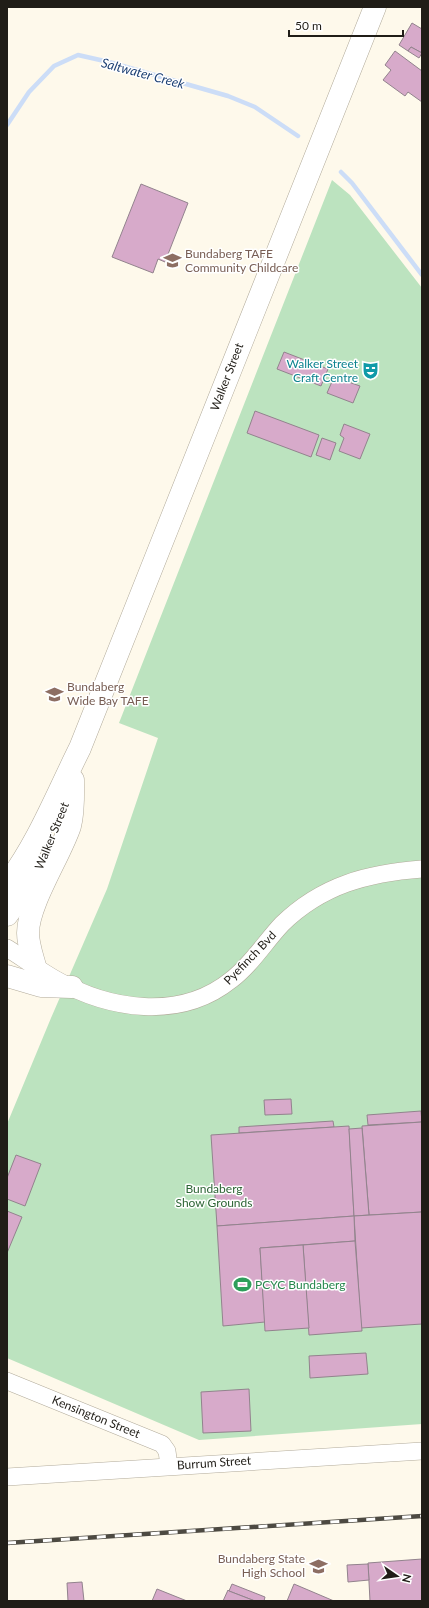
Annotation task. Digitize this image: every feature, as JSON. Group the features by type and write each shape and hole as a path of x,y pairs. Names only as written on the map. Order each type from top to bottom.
{"main road":[{"name":"Walker Street","path":"7,884 35,841 80,748 375,7"},
{"name":"Walker Street","path":"7,915 37,874 54,837 73,780 80,748"},
{"path":"35,966 29,942 28,928 34,907 70,826 73,812 73,780"},
{"path":"7,976 42,986 72,987"}],"street":[{"name":"Pyefinch Bvd","path":"7,948 72,987 97,997 139,1007 170,1006 196,999 218,989 232,979 282,924 311,901 343,884 361,878 398,871 422,869"},
{"name":"Kensington Street","path":"7,1381 162,1444 167,1452 169,1466"},
{"name":"Burrum Street","path":"7,1477 422,1451"}],"green space":[{"name":"Bundaberg Show Grounds","path":"332,180 350,195 422,288 422,1424 199,1440 7,1358 7,1124 107,889 158,738 119,723"}],"building":[{"path":"412,23 422,29 422,53 411,47 408,51 399,45"},
{"path":"411,47 422,53 419,58 408,51"},
{"path":"395,51 422,71 422,102 408,92 405,96 383,80 391,70 385,65"},
{"path":"141,184 188,203 165,262 158,259 153,273 112,257"},
{"path":"284,352 328,369 321,386 277,369"},
{"path":"334,377 360,386 353,403 327,393"},
{"path":"255,411 319,435 311,457 247,433"},
{"path":"344,424 370,434 360,459 339,451 344,438 340,435"},
{"path":"322,438 336,443 330,460 316,455"},
{"path":"291,1099 292,1114 265,1115 264,1100"},
{"path":"421,1111 422,1122 368,1125 367,1115"},
{"path":"333,1121 334,1127 239,1133 239,1127"},
{"path":"422,1122 422,1212 369,1215 362,1126"},
{"path":"349,1126 354,1216 217,1226 211,1135"},
{"path":"362,1128 369,1215 354,1216 349,1129"},
{"path":"16,1155 41,1164 25,1206 7,1199 7,1178"},
{"path":"7,1211 22,1217 7,1253"},
{"path":"422,1212 422,1324 361,1328 354,1216"},
{"name":"PCYC Bundaberg","path":"354,1216 355,1241 260,1248 265,1322 223,1326 217,1226"},
{"path":"355,1241 362,1331 309,1335 303,1245"},
{"path":"303,1245 309,1328 265,1331 260,1248"},
{"path":"366,1353 368,1374 310,1378 309,1356"},
{"path":"249,1389 251,1431 203,1433 201,1392"},
{"path":"422,1559 422,1601 370,1601 368,1563"},
{"path":"368,1564 369,1580 348,1582 347,1565"},
{"path":"82,1582 84,1601 68,1601 67,1583"},
{"path":"232,1584 265,1597 264,1601 255,1601 229,1591"},
{"path":"294,1584 334,1601 287,1601"},
{"path":"157,1589 187,1601 152,1601"},
{"path":"228,1590 229,1591 255,1601 223,1601"}],"waterway":[{"name":"Saltwater Creek","path":"7,125 29,92 54,66 78,55 109,62 228,96 255,107 298,136"},
{"name":"Saltwater Creek","path":"341,172 352,183 422,275"}],"railway":[{"path":"7,1543 422,1516"}],"place":[{"name":"Bundaberg TAFE Community Childcare","path":"172,261"},
{"name":"Walker Street Craft Centre","path":"371,371"},
{"name":"Bundaberg Wide Bay TAFE","path":"54,694"},
{"name":"PCYC Bundaberg","path":"242,1285"},
{"name":"Bundaberg State High School","path":"318,1566"}]}
